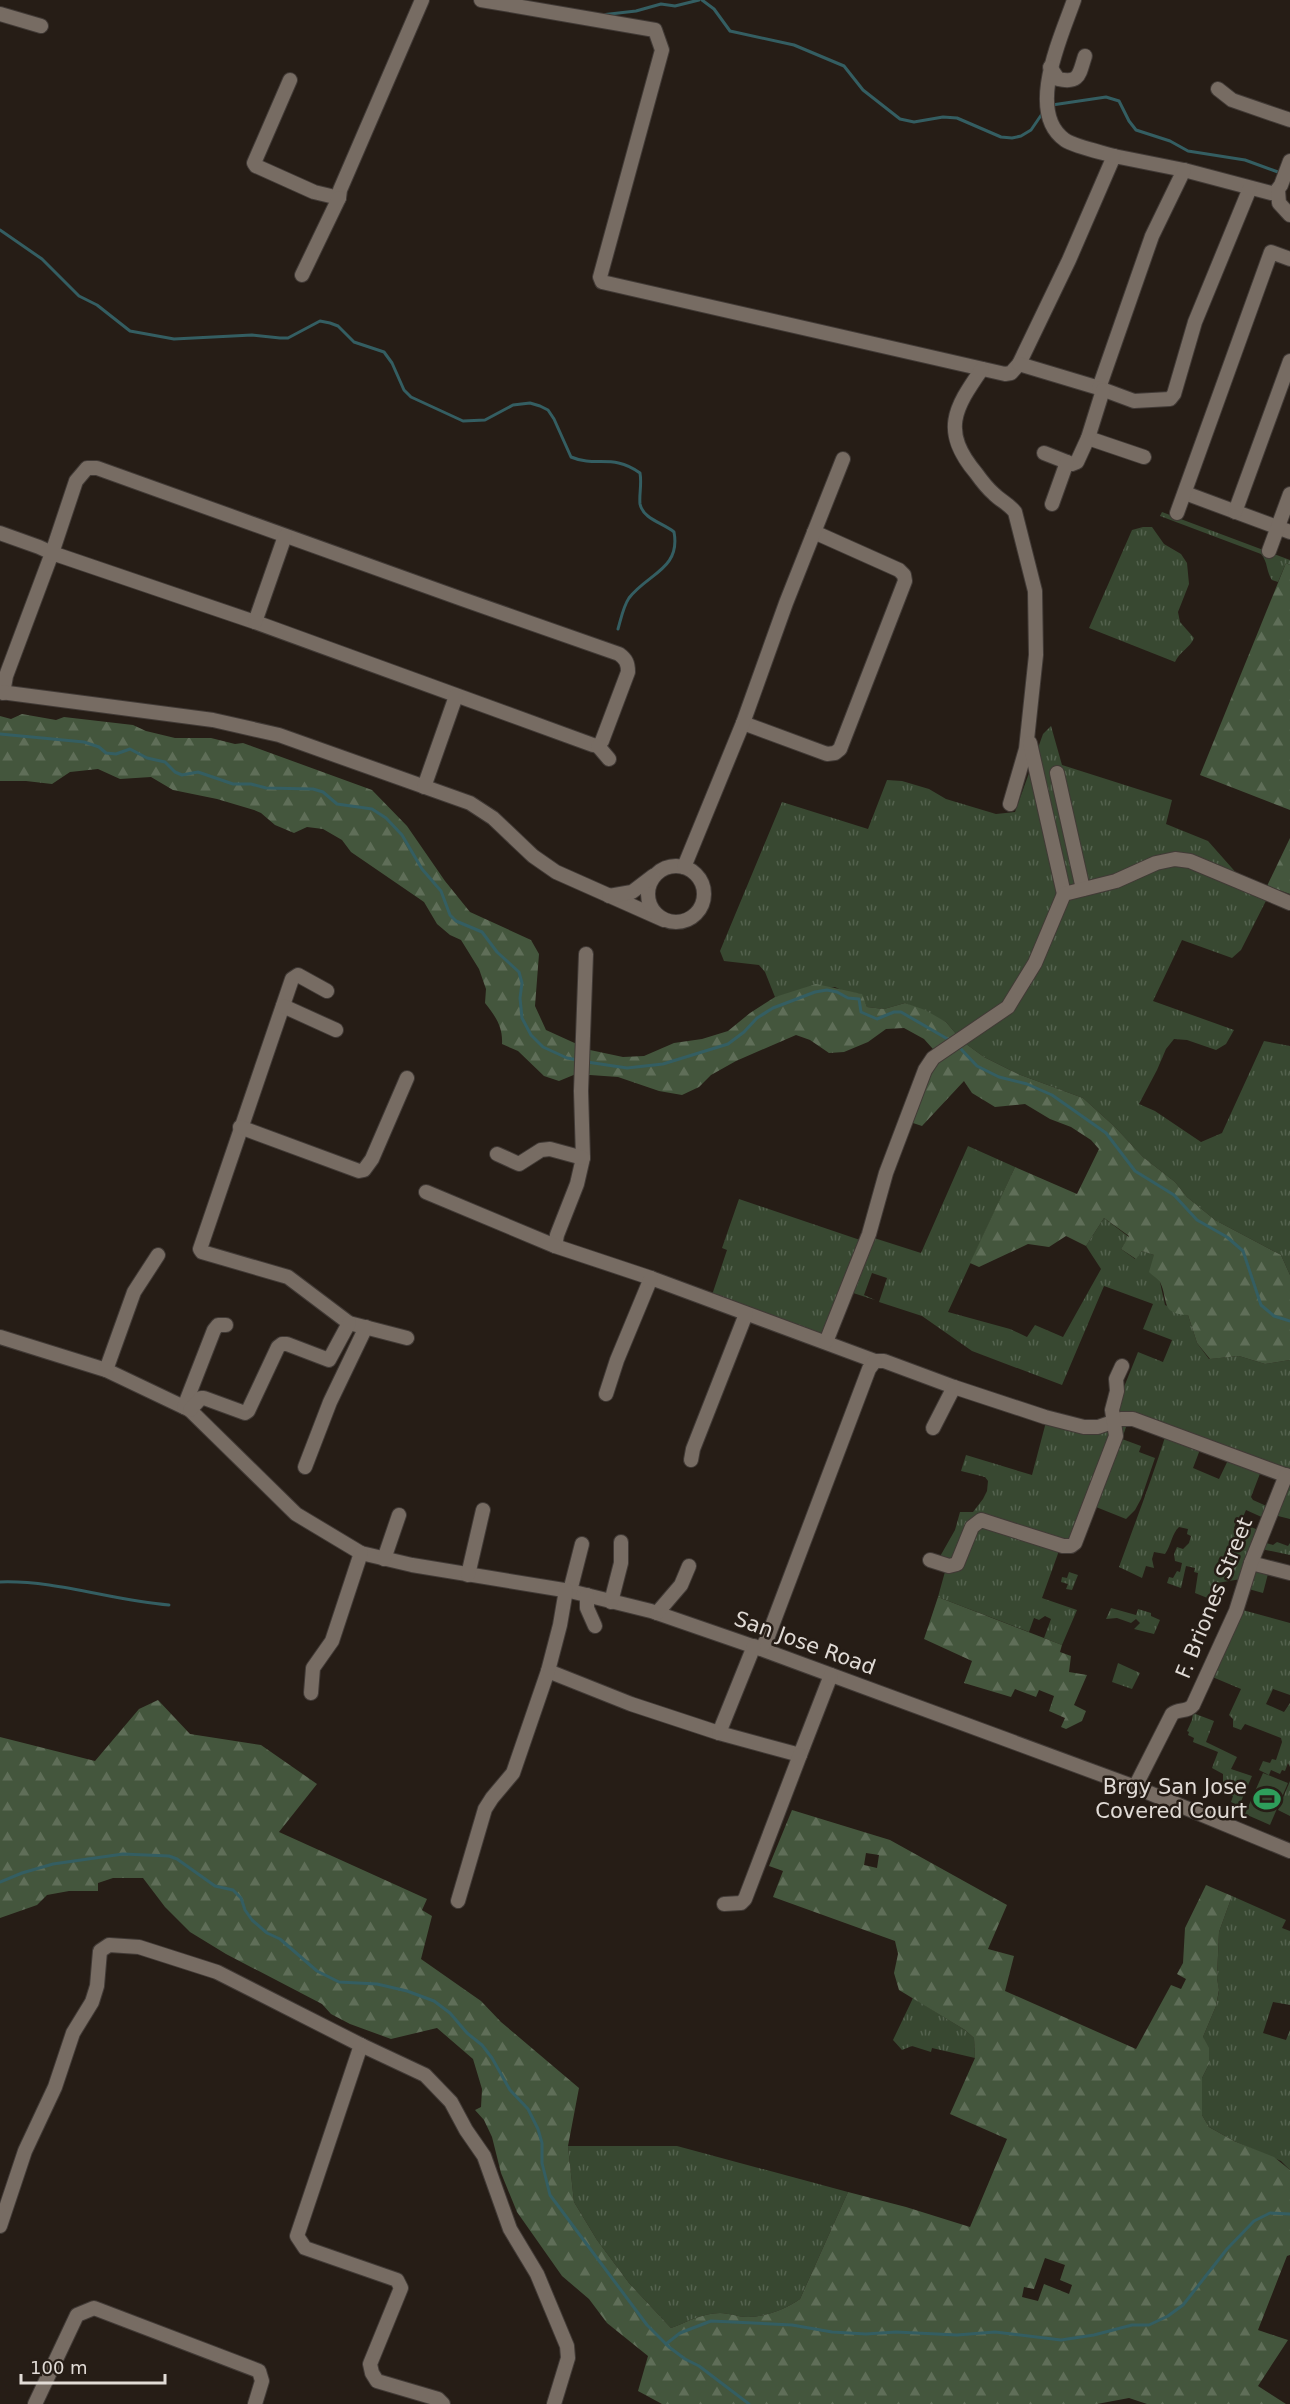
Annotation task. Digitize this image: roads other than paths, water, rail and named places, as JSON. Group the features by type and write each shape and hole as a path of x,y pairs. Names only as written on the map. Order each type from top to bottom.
{"street":[{"path":"302,275 339,198 340,190 422,0"},
{"path":"481,0 655,30 662,50 600,277 602,282 982,369 1005,374 1011,373 1018,364 1069,260 1114,156"},
{"path":"1074,0 1050,67 1047,95 1049,116 1055,129 1066,141 1114,156 1184,170 1271,193 1278,190"},
{"path":"0,14 41,26"},
{"path":"1050,67 1058,79 1072,81 1078,76 1085,56"},
{"path":"290,80 254,163 256,166 314,192 339,198"},
{"path":"1218,89 1232,100 1290,120"},
{"path":"1290,161 1278,190 1279,204 1290,215"},
{"path":"1044,453 1072,464 1077,462 1088,438 1101,389 1152,237 1184,170"},
{"path":"1018,364 1134,401 1170,399 1174,394 1195,322 1250,188"},
{"path":"1177,513 1271,252 1290,259"},
{"path":"1235,512 1290,361"},
{"path":"982,369 963,399 956,415 954,428 963,454 994,495 1015,512 1035,591 1036,673 1026,749 1011,804"},
{"path":"1088,438 1144,456"},
{"path":"684,867 744,723 761,669 843,459"},
{"path":"1052,504 1067,462"},
{"path":"598,746 602,741 628,672 625,658 619,654 97,468 87,468 76,481 2,692 224,723 279,735 470,803 493,818 533,855 556,872 607,896 664,920 682,922 697,913 702,906 704,888 694,873 684,867 670,866 632,892 607,896"},
{"path":"1185,493 1284,530"},
{"path":"1269,551 1284,530 1290,494"},
{"path":"744,723 827,754 835,753 840,748 905,581 904,575 899,570 814,532"},
{"path":"0,533 598,746 609,759"},
{"path":"255,622 285,536"},
{"path":"424,787 456,696"},
{"path":"826,1342 869,1234 906,1118 925,1070 933,1058 1008,1007 1035,963 1064,894 1028,735"},
{"path":"1057,773 1083,889"},
{"path":"1064,894 1116,881 1156,863 1175,859 1190,861 1290,903"},
{"path":"655,875 648,890 648,899 656,915 664,920"},
{"path":"555,1246 581,1172 583,1158 581,1091 586,954"},
{"path":"327,991 298,975 295,976 240,1127 200,1249 202,1252 288,1277 349,1323 407,1338"},
{"path":"283,1006 336,1030"},
{"path":"240,1127 359,1171 364,1170 372,1159 407,1078"},
{"path":"496,1154 519,1164 541,1150 550,1149 583,1158"},
{"path":"426,1192 555,1246 651,1278 954,1388 1084,1427 1098,1427 1113,1420 1125,1418 1136,1420 1288,1476"},
{"path":"106,1370 134,1293 158,1255"},
{"path":"606,1394 617,1359 651,1278"},
{"path":"691,1460 693,1449 746,1314"},
{"path":"187,1408 201,1398 245,1413 278,1347 287,1344 329,1360 349,1323"},
{"path":"187,1408 214,1329 218,1325 226,1325"},
{"path":"304,1467 330,1402 366,1327"},
{"name":"San Jose Road","path":"0,1337 106,1370 187,1408 296,1514 361,1553 468,1575 568,1591 657,1613 758,1647 1135,1787 1290,1851"},
{"path":"719,1733 758,1647 767,1640 875,1361"},
{"path":"930,1560 949,1566 957,1564 972,1527 981,1520 1064,1546 1073,1545 1077,1540 1116,1436 1112,1410 1117,1392 1116,1379 1122,1366"},
{"path":"933,1428 954,1388"},
{"name":"F. Briones Street","path":"1135,1787 1172,1714 1188,1710 1193,1705 1236,1611 1251,1563 1288,1476"},
{"path":"468,1575 483,1510"},
{"path":"384,1559 399,1515"},
{"path":"611,1602 621,1563 621,1542"},
{"path":"458,1901 485,1809 513,1773 548,1671 582,1544"},
{"path":"311,1693 313,1668 332,1641 361,1553"},
{"path":"1251,1563 1290,1573"},
{"path":"657,1613 681,1586 689,1566"},
{"path":"587,1595 587,1608 595,1626"},
{"path":"548,1671 631,1704 719,1733 800,1755"},
{"path":"724,1904 741,1903 745,1899 831,1675"},
{"path":"0,2226 25,2151 52,2096 73,2033 92,2002 97,1986 100,1951 104,1947 121,1944 139,1947 217,1972 425,2075 451,2102 466,2130 484,2156 510,2229 537,2274 567,2346 568,2358 554,2404"},
{"path":"361,2045 297,2236 305,2248 397,2280 400,2288 370,2364 372,2373 377,2380 438,2399 443,2404"},
{"path":"35,2404 77,2315 94,2308 259,2371 262,2381 255,2404"}],"waterway":[{"path":"601,15 636,11 661,4 675,6 699,0"},
{"path":"702,0 714,9 730,31 794,45 844,66 863,90 900,119 914,122 943,117 957,118 1001,137 1012,138 1031,130 1044,111"},
{"path":"1052,105 1106,97 1119,101 1136,130 1170,141 1188,151 1245,160 1278,172"},
{"path":"0,230 42,259 79,296 97,305 130,331 174,339 252,335 288,338 320,321 338,326 354,342 384,352 392,363 404,390 411,397 463,421 485,420 513,405 530,403 548,410 571,457 580,460 613,462 640,473 642,509 649,517 674,532 675,544 668,563 629,598 618,629"},
{"path":"0,734 84,742 99,747 106,753 116,754 130,749 147,758 165,762 175,772 182,775 198,772 233,784 251,784 266,788 313,789 323,792 337,804 372,809 386,818 402,835 422,869 441,891 450,915 456,921 482,932 497,952 519,972 522,983 520,998 522,1018 531,1035 543,1047 567,1058 578,1060"},
{"path":"587,1062 627,1068 663,1064 728,1044 757,1018 773,1008 815,992 827,990 848,998 859,999 861,1012 877,1019 894,1012 901,1012 951,1041"},
{"path":"959,1047 977,1066 999,1077 1027,1084 1052,1095 1106,1133 1135,1171 1174,1195 1197,1220 1227,1237 1243,1251 1261,1305 1274,1316 1290,1321"},
{"path":"0,1582 43,1584 169,1605"},
{"path":"0,1882 53,1864 123,1854 169,1856 177,1859 215,1886 233,1890 241,1898 252,1920 267,1933 280,1939 317,1971 339,1982 377,1984 407,1991 434,2001 450,2013 467,2033 482,2045 510,2090 528,2109 542,2143 542,2163 550,2195 647,2325 669,2347 699,2366 749,2404"},
{"path":"666,2344 680,2333 711,2321 792,2325 832,2332 866,2334 896,2332 957,2335 995,2332 1061,2340 1094,2335 1132,2325 1149,2325 1168,2316 1183,2305 1227,2249 1254,2221 1270,2213 1290,2214"}],"place":[{"name":"Brgy San Jose Covered Court","path":"1267,1799"}]}
